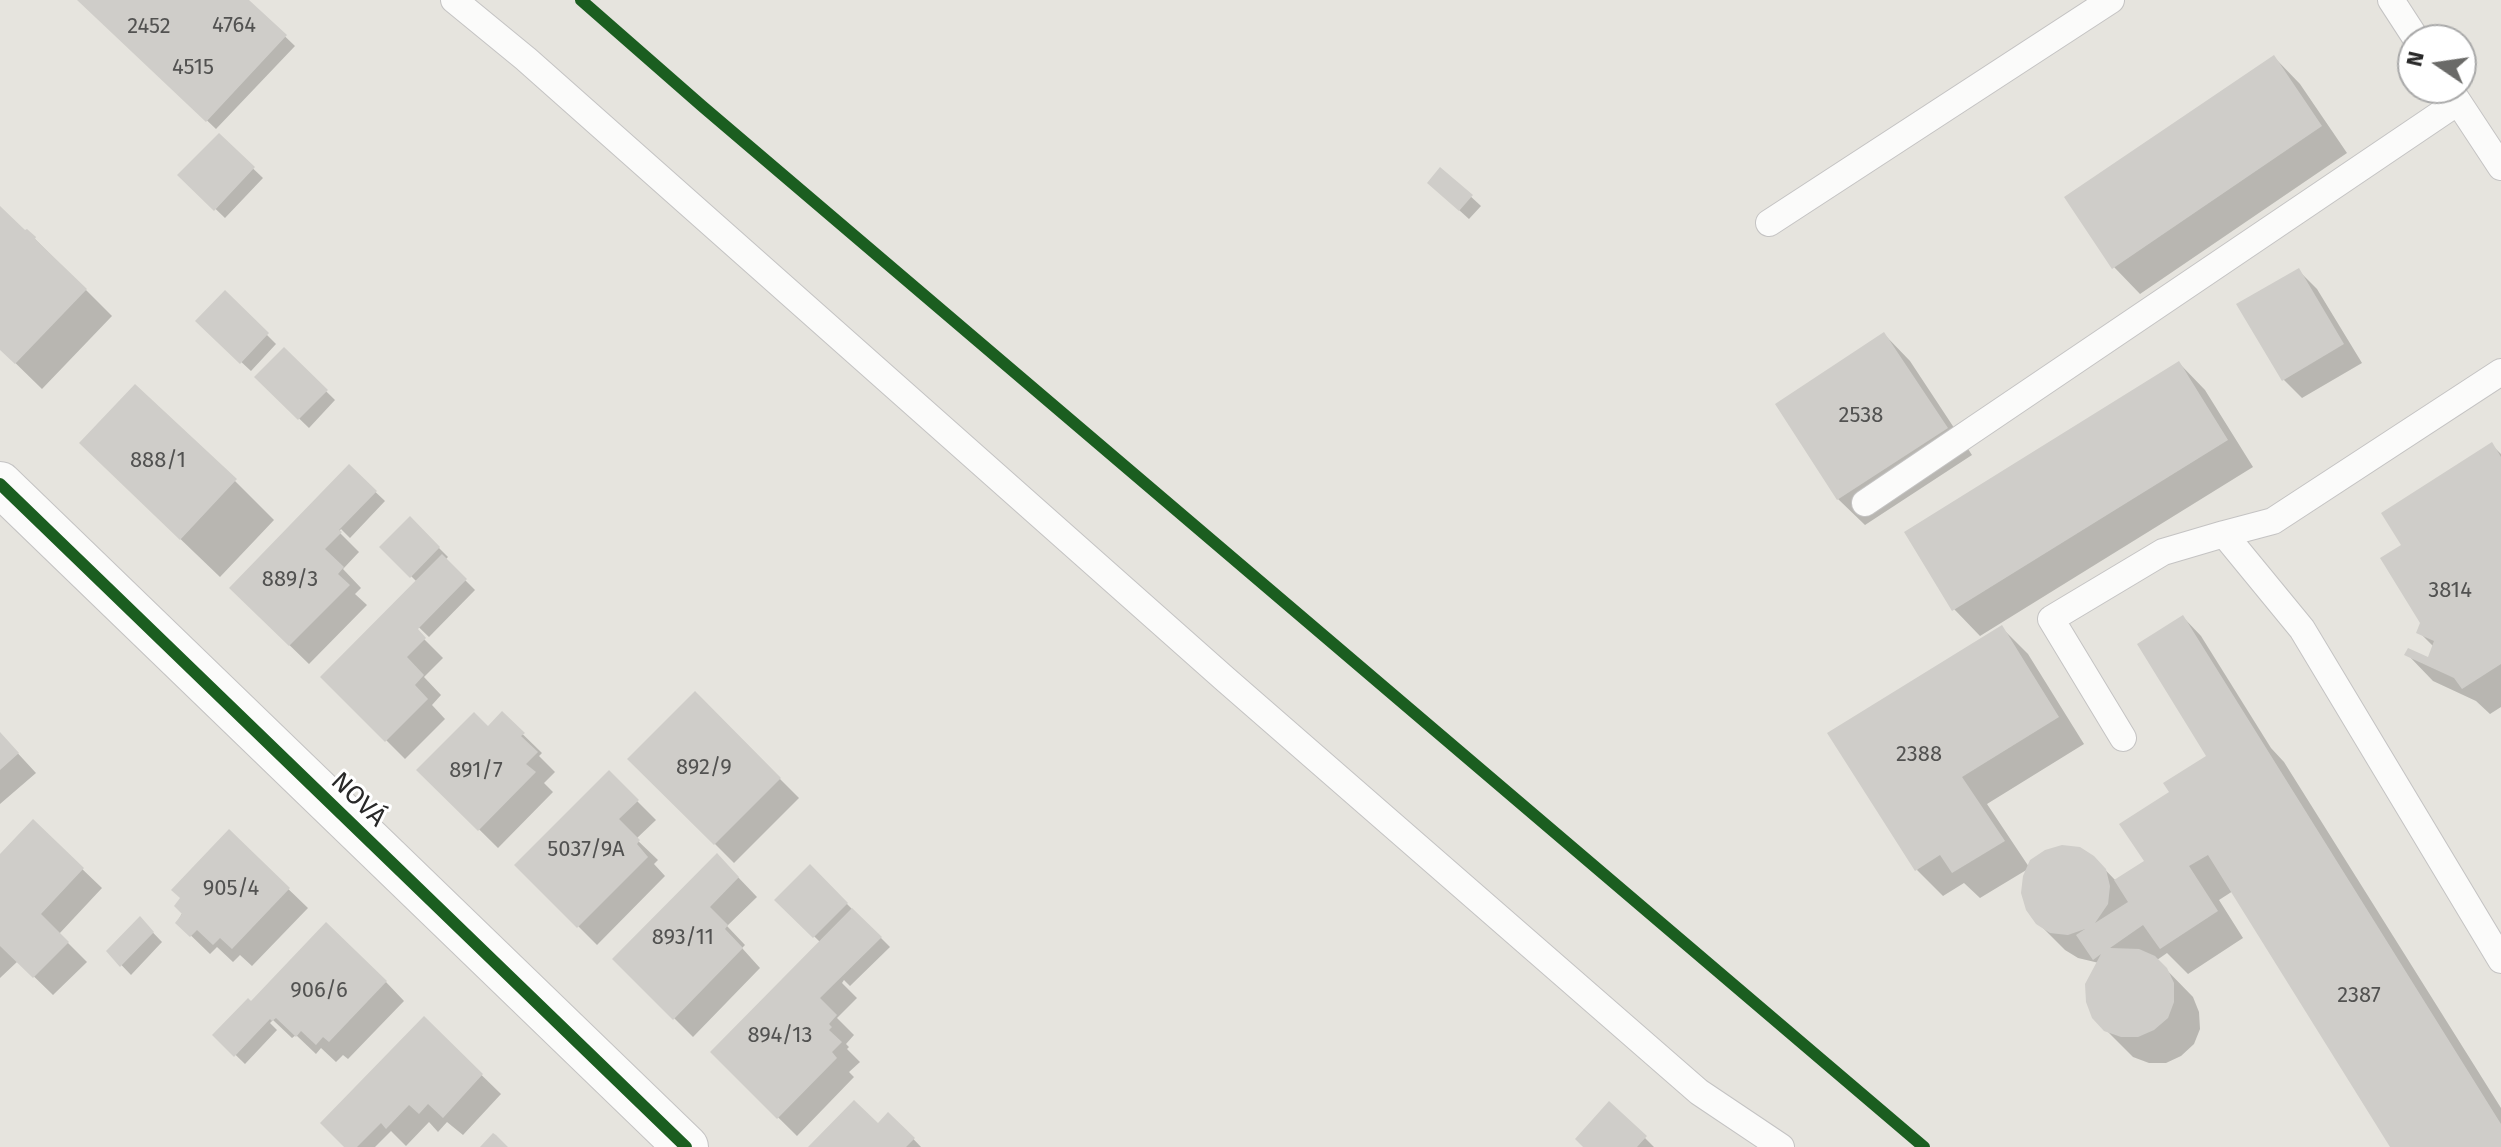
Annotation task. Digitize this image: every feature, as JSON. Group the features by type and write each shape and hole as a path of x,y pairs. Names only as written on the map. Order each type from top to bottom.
{"street":[{"name":"NOVÁ","path":"0,484 686,1147"}],"lane":[{"path":"454,0 526,59 1225,679 1699,1092 1781,1147"},
{"path":"1769,223 2111,0"},
{"path":"2391,0 2407,24"},
{"path":"1865,503 2440,104"},
{"path":"2459,104 2501,167"},
{"path":"2123,738 2051,619 2163,552 2273,521 2501,372"},
{"path":"2224,534 2302,629 2501,960"}],"building":[{"path":"77,0 249,0 287,35 206,122"},
{"path":"2274,55 2322,126 2112,269 2064,197"},
{"path":"219,133 255,167 214,211 177,175"},
{"path":"1440,167 1473,195 1459,211 1427,183"},
{"path":"0,206 36,237 87,289 15,364 0,350"},
{"path":"2299,268 2344,344 2282,381 2236,304"},
{"path":"225,290 269,333 240,364 195,321"},
{"path":"1884,332 1948,428 1837,500 1775,404"},
{"path":"284,347 328,390 298,420 254,377"},
{"path":"2179,361 2228,440 1952,611 1904,532"},
{"path":"135,384 237,479 180,540 79,443"},
{"path":"2492,442 2501,457 2501,664 2462,689 2454,678 2404,655 2408,648 2428,657 2434,641 2416,633 2420,623 2380,558 2401,545 2381,513"},
{"path":"349,464 377,491 325,549 344,567 338,574 350,585 289,646 229,588"},
{"path":"410,516 440,547 410,578 379,547"},
{"path":"442,554 467,579 418,629 426,638 407,657 424,675 415,685 428,699 385,742 320,677"},
{"path":"2183,615 2501,1124 2501,1147 2390,1147 2208,855 2189,866 2218,911 2160,949 2143,925 2110,948 2139,949 2155,956 2167,968 2174,983 2174,1002 2168,1018 2154,1030 2138,1037 2121,1037 2104,1031 2092,1018 2086,1002 2085,984 2101,954 2093,960 2076,935 2085,929 2068,935 2050,933 2036,924 2026,910 2021,893 2023,876 2030,860 2045,850 2062,845 2080,847 2106,869 2110,886 2108,904 2095,923 2128,902 2114,880 2144,861 2119,824 2169,792 2163,783 2206,756 2137,644"},
{"path":"2002,625 2059,717 1962,777 2005,841 1952,873 1940,855 1915,871 1827,733"},
{"path":"695,691 781,778 714,845 627,759"},
{"path":"502,711 525,733 521,736 538,752 526,764 536,772 478,831 416,770 474,712 488,726"},
{"path":"0,732 19,753 0,770"},
{"path":"609,770 639,800 619,819 640,840 637,844 648,857 577,928 514,865"},
{"path":"33,819 84,868 41,914 69,942 33,978 0,946 0,854"},
{"path":"229,829 290,888 232,949 220,938 213,945 197,930 190,937 175,923 182,914 174,906 180,898 171,890"},
{"path":"717,853 739,877 710,907 728,925 725,929 743,948 673,1020 612,959"},
{"path":"810,864 848,903 813,938 774,900"},
{"path":"852,908 882,937 820,998 837,1015 829,1024 832,1027 829,1030 842,1042 832,1052 837,1058 777,1119 710,1052"},
{"path":"140,916 154,932 120,967 106,951"},
{"path":"326,922 387,981 329,1042 323,1037 316,1045 301,1031 296,1037 276,1018 270,1019 234,1057 212,1035 248,998 251,1001"},
{"path":"424,1016 483,1074 443,1118 428,1104 419,1114 409,1105 386,1129 381,1123 357,1147 344,1147 320,1123"},
{"path":"854,1100 878,1123 888,1112 915,1138 906,1147 808,1147"},
{"path":"1609,1101 1647,1136 1637,1147 1583,1147 1575,1139"},
{"path":"493,1133 496,1135 508,1147 480,1147"}],"cycle path":[{"path":"581,0 1924,1147"},
{"path":"0,484 686,1147"}]}
